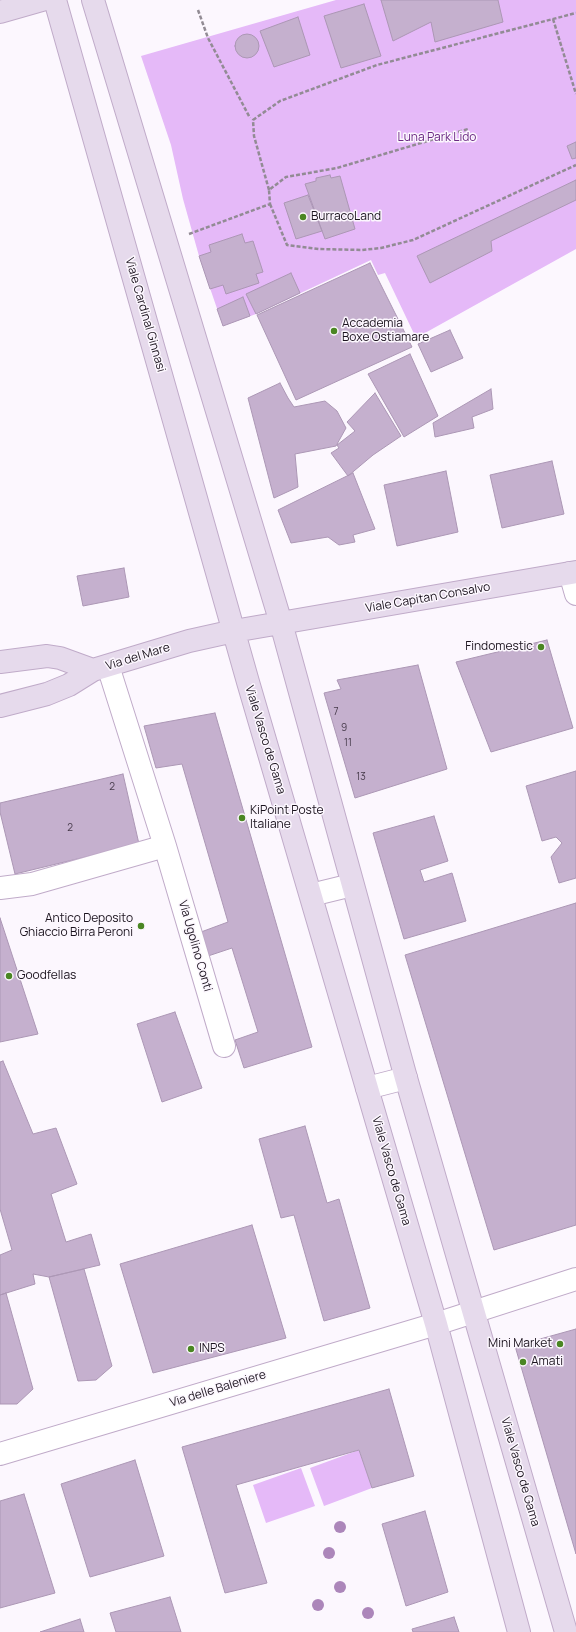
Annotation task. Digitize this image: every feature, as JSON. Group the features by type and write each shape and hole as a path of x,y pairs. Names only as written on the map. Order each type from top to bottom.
{"street":[{"path":"0,12 42,0"},
{"name":"Viale Cardinal Ginnasi","path":"55,0 234,631"},
{"path":"92,0 281,624"},
{"name":"Viale Capitan Consalvo","path":"281,624 574,580"},
{"name":"Via del Mare","path":"0,706 47,694 69,685 101,668 189,641 234,631 281,624"},
{"name":"Viale Vasco de Gama","path":"281,624 406,1078 566,1632"},
{"name":"Viale Vasco de Gama","path":"234,631 436,1324 519,1632"},
{"path":"0,662 47,656 101,668"},
{"name":"Via Ugolino Conti","path":"101,668 166,846 224,1046"},
{"path":"0,888 32,884 166,846"},
{"path":"311,895 352,885"},
{"path":"367,1088 406,1078"},
{"path":"436,1324 576,1279"},
{"name":"Via delle Baleniere","path":"0,1454 436,1324"}],"path":[{"path":"198,10 208,38 250,118"},
{"path":"576,13 377,65 280,101 252,120 254,136 269,190 270,204 287,245 319,249 375,249 413,240 576,165"},
{"path":"554,19 576,94"},
{"path":"269,190 286,178 338,168 468,129"},
{"path":"193,233 270,204"}],"green space":[{"name":"Luna Park Lido","path":"336,0 576,0 576,249 416,338 385,273 378,275 371,260 256,314 223,326 199,256 183,199 171,145 141,56"},
{"path":"359,1450 372,1488 324,1506 310,1468"},
{"path":"301,1468 315,1506 266,1523 253,1485"}],"building":[{"path":"381,0 498,0 503,22 435,42 431,22 393,41"},
{"path":"364,4 381,56 341,68 324,16"},
{"path":"298,17 310,55 274,67 260,31"},
{"path":"247,34 256,37 259,46 256,55 247,58 238,55 235,46 238,37"},
{"path":"576,142 576,158 572,159 567,146"},
{"path":"330,175 331,178 340,176 355,229 325,239 305,184 316,181 316,178"},
{"path":"576,180 576,200 491,241 492,251 430,283 417,256"},
{"name":"BurracoLand","path":"308,195 322,231 296,239 284,203"},
{"path":"242,234 245,243 253,241 263,272 256,274 259,283 226,294 223,285 210,289 199,256 211,252 209,245"},
{"name":"Accademia Boxe Ostiamare","path":"370,263 412,347 296,400 257,315"},
{"path":"291,273 300,293 256,314 246,294"},
{"path":"243,297 250,316 223,326 217,309"},
{"path":"450,330 463,358 431,372 418,344"},
{"path":"410,354 438,416 404,437 368,374"},
{"path":"280,383 294,407 325,401 337,411 346,428 336,446 295,454 298,487 274,498 248,398"},
{"path":"491,389 493,409 472,417 474,428 435,437 433,423"},
{"path":"375,393 401,436 373,455 348,476 331,453 339,448 337,445 355,431 347,422"},
{"path":"552,461 564,514 502,528 490,475"},
{"path":"446,471 458,532 397,546 384,485"},
{"path":"353,473 375,529 353,535 355,542 339,545 328,537 291,543 278,510"},
{"path":"124,568 129,597 83,606 77,576"},
{"path":"547,640 573,728 491,752 456,662"},
{"path":"418,665 447,769 355,798 324,693 341,689 337,680"},
{"path":"215,713 312,1047 244,1068 235,1040 258,1032 232,948 208,956 201,932 228,922 182,764 156,768 144,726"},
{"path":"576,771 576,878 559,883 551,857 562,843 556,837 542,841 526,786"},
{"path":"123,774 139,844 15,874 0,812 0,803"},
{"path":"434,816 448,861 420,870 424,882 452,873 466,921 404,939 373,833"},
{"path":"576,903 576,1225 494,1250 405,955"},
{"name":"Goodfellas","path":"0,918 38,1034 0,1042"},
{"path":"175,1012 202,1088 162,1102 137,1024"},
{"path":"3,1061 33,1134 56,1128 77,1184 51,1194 66,1242 91,1234 100,1265 49,1277 33,1274 35,1284 0,1295 0,1255 12,1250 0,1209 0,1062"},
{"path":"305,1126 327,1203 339,1199 370,1308 324,1321 294,1215 281,1218 259,1139"},
{"path":"252,1225 286,1338 153,1373 120,1264"},
{"path":"84,1269 112,1366 96,1380 78,1381 49,1277"},
{"path":"6,1293 33,1389 17,1404 0,1404 0,1295"},
{"path":"576,1329 576,1554 515,1346"},
{"path":"389,1389 414,1476 372,1488 359,1450 236,1485 267,1583 225,1593 182,1447"},
{"path":"135,1460 164,1556 90,1577 61,1484"},
{"path":"24,1494 55,1593 0,1608 0,1501"},
{"path":"425,1511 448,1592 406,1606 382,1524"},
{"path":"170,1597 181,1632 116,1632 110,1613"},
{"path":"454,1617 459,1632 413,1632 412,1629"},
{"path":"80,1619 84,1632 40,1632"}],"place":[{"name":"BurracoLand","path":"303,217"},
{"name":"Accademia Boxe Ostiamare","path":"334,331"},
{"name":"Findomestic","path":"541,647"},
{"name":"KiPoint Poste Italiane","path":"242,818"},
{"name":"Antico Deposito Ghiaccio Birra Peroni","path":"141,926"},
{"name":"Goodfellas","path":"9,976"},
{"name":"Mini Market","path":"560,1344"},
{"name":"INPS","path":"191,1349"},
{"name":"Amati","path":"523,1362"}]}
